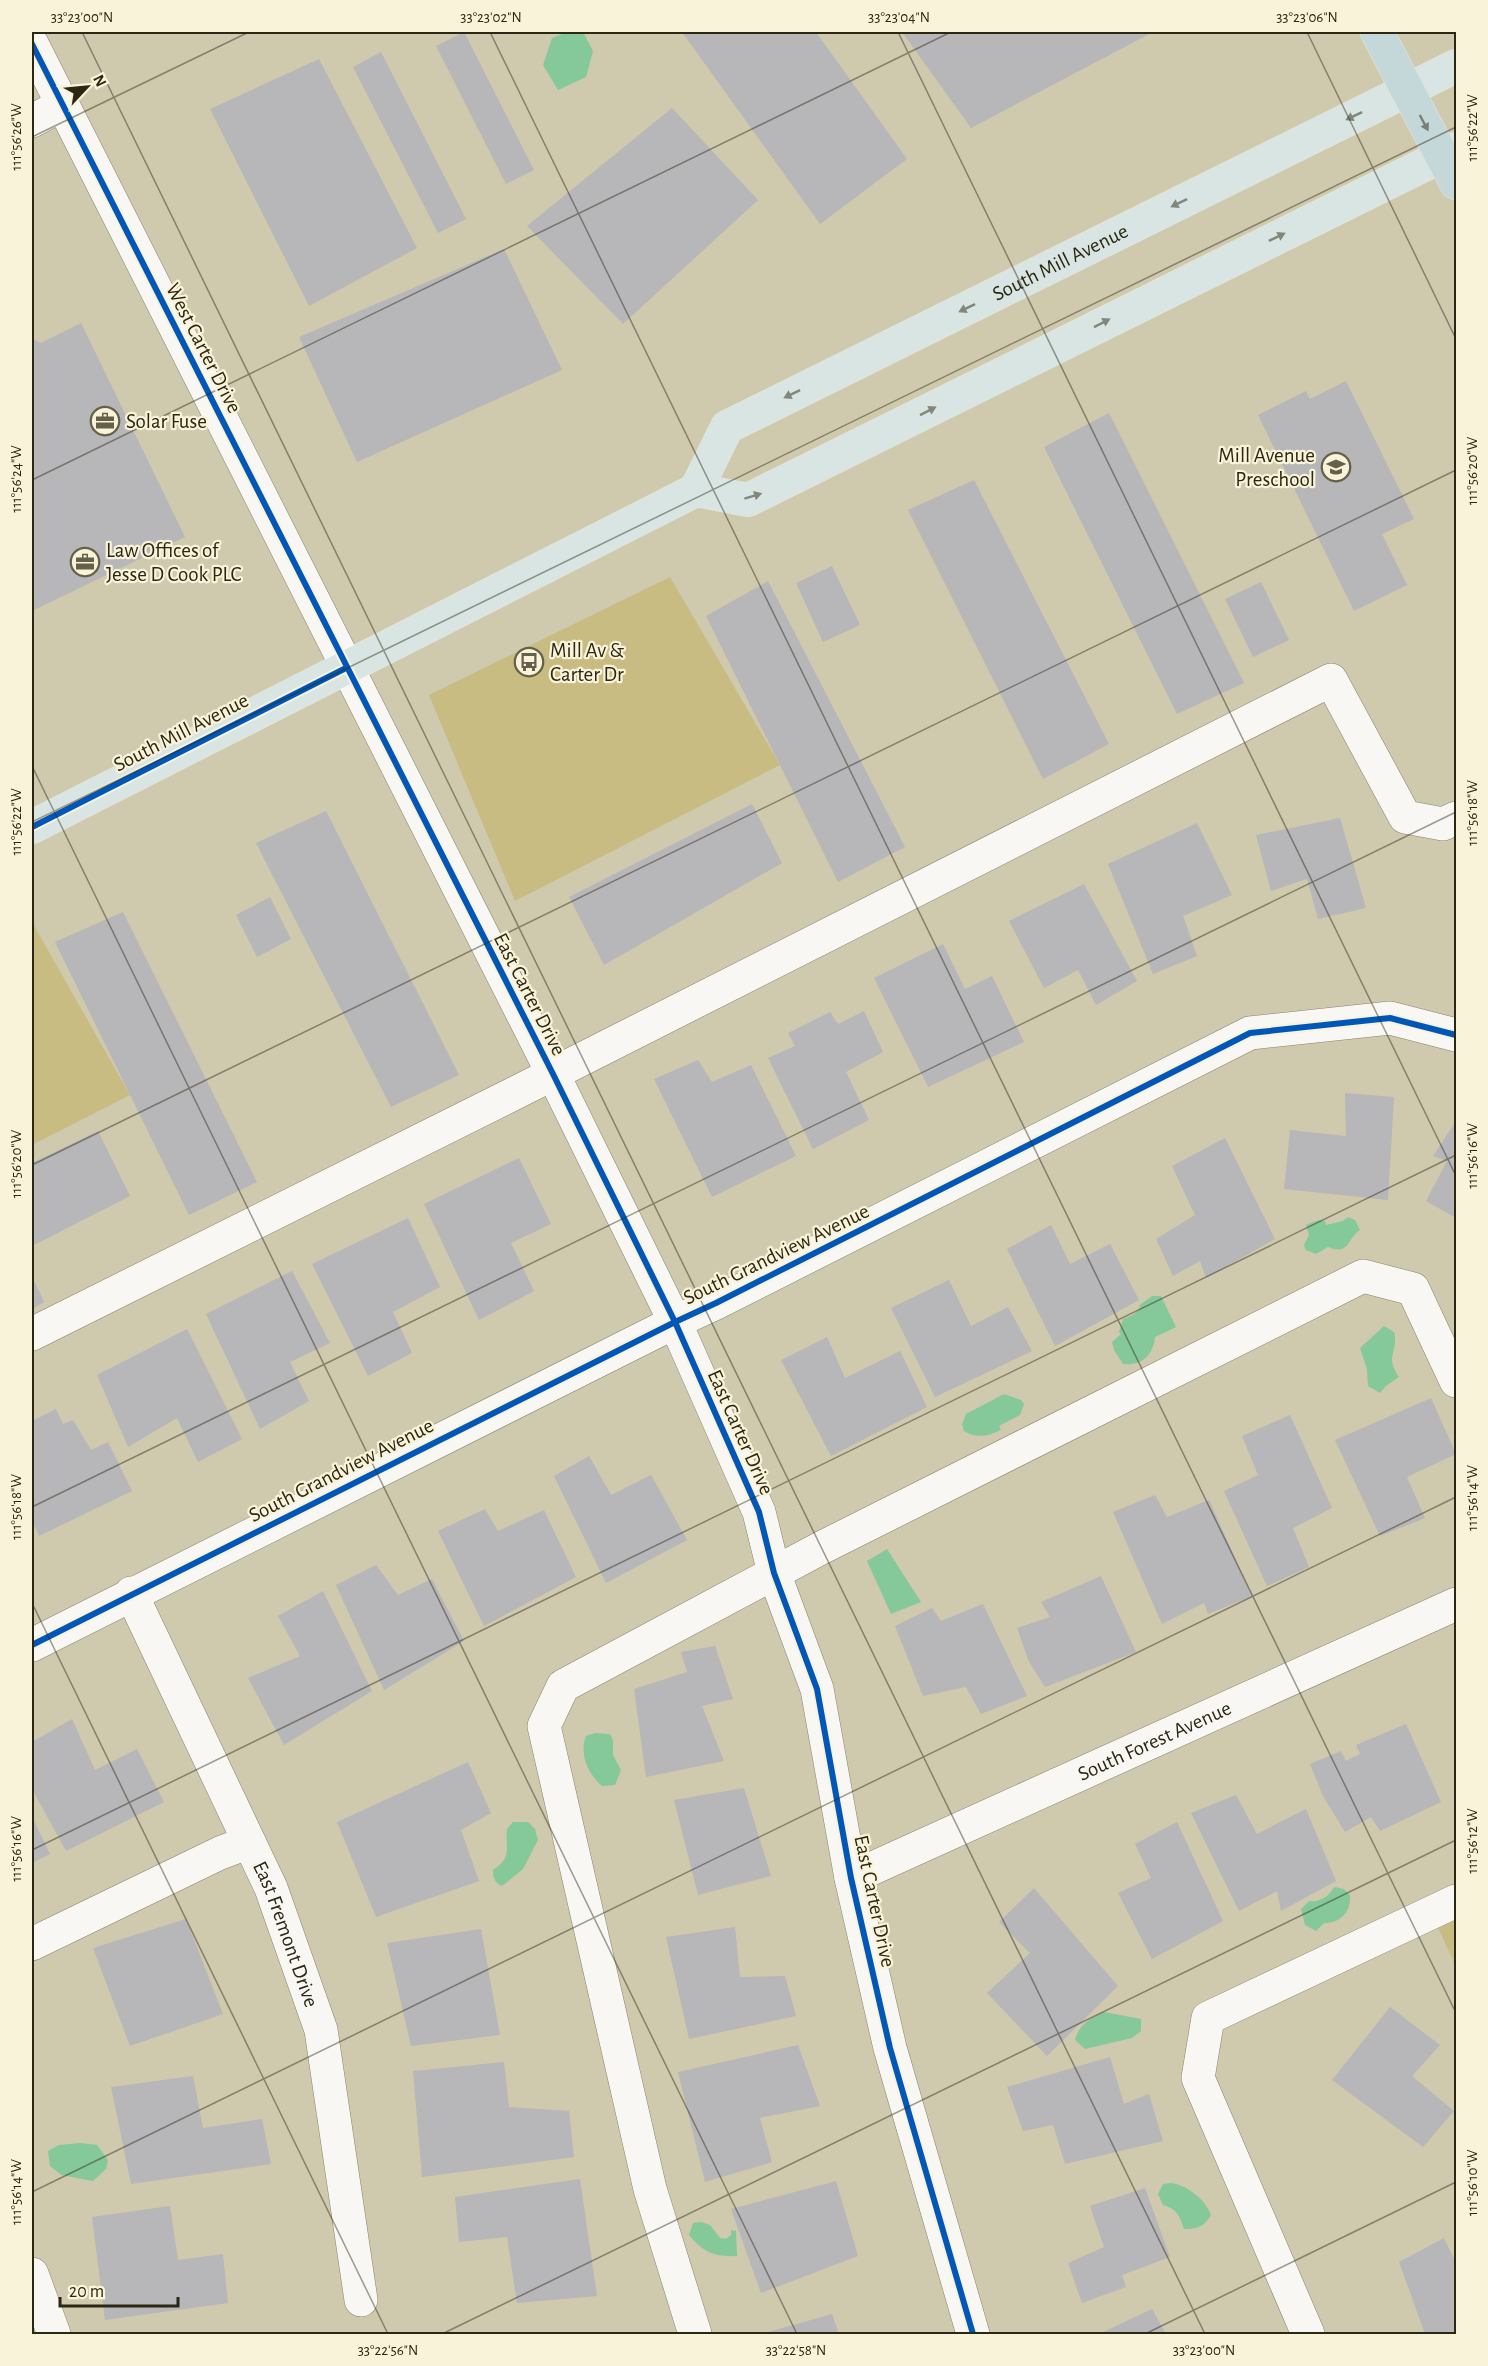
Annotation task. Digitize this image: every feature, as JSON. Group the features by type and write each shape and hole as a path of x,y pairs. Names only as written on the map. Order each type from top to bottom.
{"highway":[{"path":"1377,32 1407,90 1451,163"}],"main road":[{"name":"South Mill Avenue","path":"32,827 696,490 727,427 1456,66"},
{"path":"696,490 748,500 1451,163"}],"street":[{"name":"West Carter Drive","path":"32,44 346,668"},
{"path":"32,121 62,105"},
{"name":"East Carter Drive","path":"346,668 553,1074 675,1322 759,1512 774,1573 817,1689 851,1878 890,2048 973,2334"},
{"path":"32,1334 553,1074 1331,680 1404,817 1443,824 1456,818"},
{"name":"South Grandview Avenue","path":"32,1645 131,1593 716,1303 1250,1033 1390,1018 1456,1035"},
{"path":"695,2334 650,2189 544,1726 563,1686 774,1573 1363,1276 1413,1289 1456,1381"},
{"name":"East Fremont Drive","path":"131,1593 271,1888 321,2030 361,2300"},
{"name":"South Forest Avenue","path":"851,1878 1456,1604"},
{"path":"32,1944 220,1853 249,1842"},
{"path":"1308,2334 1198,2078 1208,2018 1456,1901"},
{"path":"32,2274 54,2334"}],"shaded area":[{"path":"567,32 583,32 593,51 586,77 558,90 543,65 552,38"},
{"path":"670,577 780,765 515,901 429,695"},
{"path":"32,922 130,1095 32,1145"},
{"path":"1348,1217 1355,1220 1360,1230 1344,1248 1328,1247 1316,1254 1306,1250 1304,1245 1309,1235 1306,1225 1319,1220 1325,1221 1326,1225 1343,1221"},
{"path":"1152,1296 1161,1296 1176,1327 1155,1337 1152,1350 1141,1361 1123,1364 1112,1342 1121,1334 1119,1332 1123,1319 1136,1313 1140,1305"},
{"path":"1384,1326 1394,1332 1395,1345 1392,1359 1399,1377 1380,1393 1368,1386 1367,1369 1360,1348"},
{"path":"1004,1394 1021,1400 1024,1404 1020,1415 999,1426 1001,1430 992,1434 978,1436 964,1431 962,1424 966,1414"},
{"path":"887,1549 921,1602 891,1614 867,1561"},
{"path":"595,1733 610,1734 613,1740 613,1755 621,1770 615,1785 602,1786 586,1763 584,1743 586,1736"},
{"path":"513,1822 528,1822 535,1829 538,1840 523,1869 502,1886 495,1880 493,1870 506,1856 507,1829"},
{"path":"1334,1887 1344,1889 1350,1895 1349,1907 1344,1915 1335,1921 1324,1923 1316,1931 1305,1925 1301,1909 1309,1901 1317,1901 1330,1894"},
{"path":"1456,1914 1456,1967 1436,1923"},
{"path":"1104,2012 1141,2019 1141,2031 1132,2038 1085,2049 1075,2040 1079,2030"},
{"path":"80,2143 97,2145 108,2160 106,2169 93,2181 61,2175 50,2166 48,2151 59,2145"},
{"path":"1171,2183 1189,2190 1209,2209 1211,2215 1203,2225 1184,2229 1177,2214 1163,2205 1158,2194 1163,2184"},
{"path":"701,2222 710,2225 720,2238 726,2239 731,2235 731,2230 736,2231 737,2256 710,2253 694,2241 689,2235 693,2223"}],"building":[{"path":"464,32 534,170 506,184 436,46"},
{"path":"682,32 816,32 907,159 820,224"},
{"path":"902,32 1153,32 971,128"},
{"path":"381,52 466,219 438,233 353,67"},
{"path":"319,59 417,248 309,306 210,109"},
{"path":"672,108 758,200 623,324 527,226"},
{"path":"504,249 562,370 357,462 299,337"},
{"path":"81,323 185,537 32,611 32,339 41,343"},
{"name":"Mill Avenue Preschool","path":"1346,381 1414,519 1382,534 1407,585 1354,611 1258,415 1306,391 1310,399"},
{"path":"1109,413 1244,683 1177,714 1044,447"},
{"path":"974,480 1109,744 1043,779 908,510"},
{"path":"832,566 860,625 823,642 796,583"},
{"path":"768,581 905,847 838,882 706,616"},
{"path":"1261,582 1289,640 1253,657 1225,599"},
{"path":"752,804 782,863 604,965 569,897"},
{"path":"326,811 459,1075 391,1107 256,843"},
{"path":"1340,818 1366,908 1318,919 1307,879 1271,891 1256,835"},
{"path":"1197,823 1232,895 1183,916 1197,956 1153,974 1108,864"},
{"path":"1084,884 1137,981 1096,1005 1078,970 1044,988 1009,921"},
{"path":"270,897 291,939 257,957 236,915"},
{"path":"123,912 257,1182 189,1215 55,942"},
{"path":"943,944 965,989 992,976 1024,1042 928,1087 874,978"},
{"path":"864,1011 883,1052 846,1072 869,1120 813,1149 768,1058 795,1046 788,1033 830,1012 838,1024"},
{"path":"698,1060 712,1082 751,1065 796,1156 712,1197 654,1079"},
{"path":"1345,1093 1394,1097 1388,1200 1284,1189 1290,1130 1346,1136"},
{"path":"1456,1121 1456,1218 1426,1201 1447,1161 1433,1156"},
{"path":"98,1131 130,1196 32,1246 32,1163"},
{"path":"1225,1138 1275,1239 1206,1278 1200,1261 1173,1276 1156,1239 1195,1215 1172,1166"},
{"path":"519,1158 551,1224 511,1243 534,1291 479,1320 424,1204"},
{"path":"408,1218 440,1287 393,1312 412,1353 368,1376 312,1264"},
{"path":"1051,1225 1070,1264 1110,1244 1139,1300 1055,1346 1007,1249"},
{"path":"292,1271 330,1343 290,1362 309,1401 260,1429 206,1314"},
{"path":"32,1277 44,1302 32,1309"},
{"path":"949,1280 971,1326 1008,1307 1032,1351 935,1397 891,1308"},
{"path":"187,1329 242,1439 198,1462 177,1418 128,1447 97,1375"},
{"path":"827,1337 845,1378 900,1351 927,1407 831,1456 781,1360"},
{"path":"1431,1398 1456,1454 1407,1477 1425,1518 1380,1536 1335,1440"},
{"path":"56,1409 63,1424 73,1420 91,1450 108,1442 132,1491 39,1536 32,1521 32,1421"},
{"path":"1290,1415 1332,1508 1293,1528 1309,1567 1267,1586 1224,1491 1258,1475 1242,1436"},
{"path":"589,1456 611,1495 651,1475 687,1540 606,1583 554,1476"},
{"path":"1155,1495 1167,1517 1209,1500 1252,1596 1208,1614 1204,1603 1162,1624 1113,1512"},
{"path":"485,1509 498,1531 544,1510 576,1577 484,1626 438,1531"},
{"path":"376,1565 398,1595 432,1579 464,1641 384,1690 336,1585"},
{"path":"1101,1576 1136,1652 1045,1687 1029,1662 1017,1628 1050,1617 1041,1602"},
{"path":"323,1591 372,1691 284,1745 248,1678 300,1656 278,1616"},
{"path":"983,1604 1027,1696 981,1714 966,1687 923,1696 895,1626 932,1608 941,1621"},
{"path":"715,1646 733,1699 702,1706 724,1761 646,1777 634,1689 687,1672 681,1652"},
{"path":"72,1719 95,1770 137,1749 164,1802 66,1851 32,1789 32,1742"},
{"path":"1406,1724 1441,1802 1380,1831 1371,1817 1345,1832 1323,1796 1310,1764 1341,1751 1346,1761 1360,1754 1356,1745"},
{"path":"468,1762 491,1813 461,1830 479,1881 376,1917 337,1822"},
{"path":"744,1788 771,1876 698,1895 674,1800"},
{"path":"1236,1795 1257,1834 1306,1809 1336,1881 1281,1911 1277,1891 1239,1911 1191,1813"},
{"path":"32,1817 50,1854 32,1863"},
{"path":"1177,1822 1223,1921 1152,1959 1118,1893 1151,1878 1135,1844"},
{"path":"1034,1888 1118,1986 1047,2056 987,1993 1030,1953 999,1922"},
{"path":"186,1919 223,2014 130,2046 93,1948"},
{"path":"735,1927 740,1977 785,1976 796,2016 689,2039 666,1937"},
{"path":"481,1929 500,2035 411,2046 387,1943"},
{"path":"1390,2007 1440,2045 1412,2076 1454,2111 1423,2147 1332,2080"},
{"path":"798,2045 820,2106 760,2118 772,2162 705,2182 678,2072"},
{"path":"1110,2057 1124,2104 1149,2094 1163,2141 1065,2164 1053,2125 1023,2131 1007,2087"},
{"path":"504,2062 509,2107 569,2111 574,2157 422,2177 413,2071"},
{"path":"193,2076 203,2128 262,2119 271,2164 131,2184 111,2087"},
{"path":"580,2179 597,2296 517,2303 507,2237 459,2242 455,2197"},
{"path":"836,2181 858,2256 761,2293 731,2209"},
{"path":"1145,2188 1170,2257 1122,2275 1126,2287 1082,2303 1068,2263 1104,2247 1090,2206"},
{"path":"170,2206 178,2260 223,2254 228,2303 105,2320 92,2217"},
{"path":"1444,2238 1456,2263 1456,2334 1425,2334 1399,2262"},
{"path":"1152,2309 1166,2334 1099,2334"},
{"path":"832,2314 839,2334 761,2334"}],"cycle path":[{"path":"32,44 553,1074 675,1322 759,1512 774,1573 817,1689 851,1878 890,2048 973,2334"},
{"path":"32,827 346,668"},
{"path":"32,1645 1250,1033 1390,1018 1456,1035"}],"place":[{"name":"Solar Fuse","path":"105,421"},
{"name":"Mill Avenue Preschool","path":"1336,467"},
{"name":"Law Offices of Jesse D Cook PLC","path":"85,562"},
{"name":"Mill Av & Carter Dr","path":"529,662"}]}
